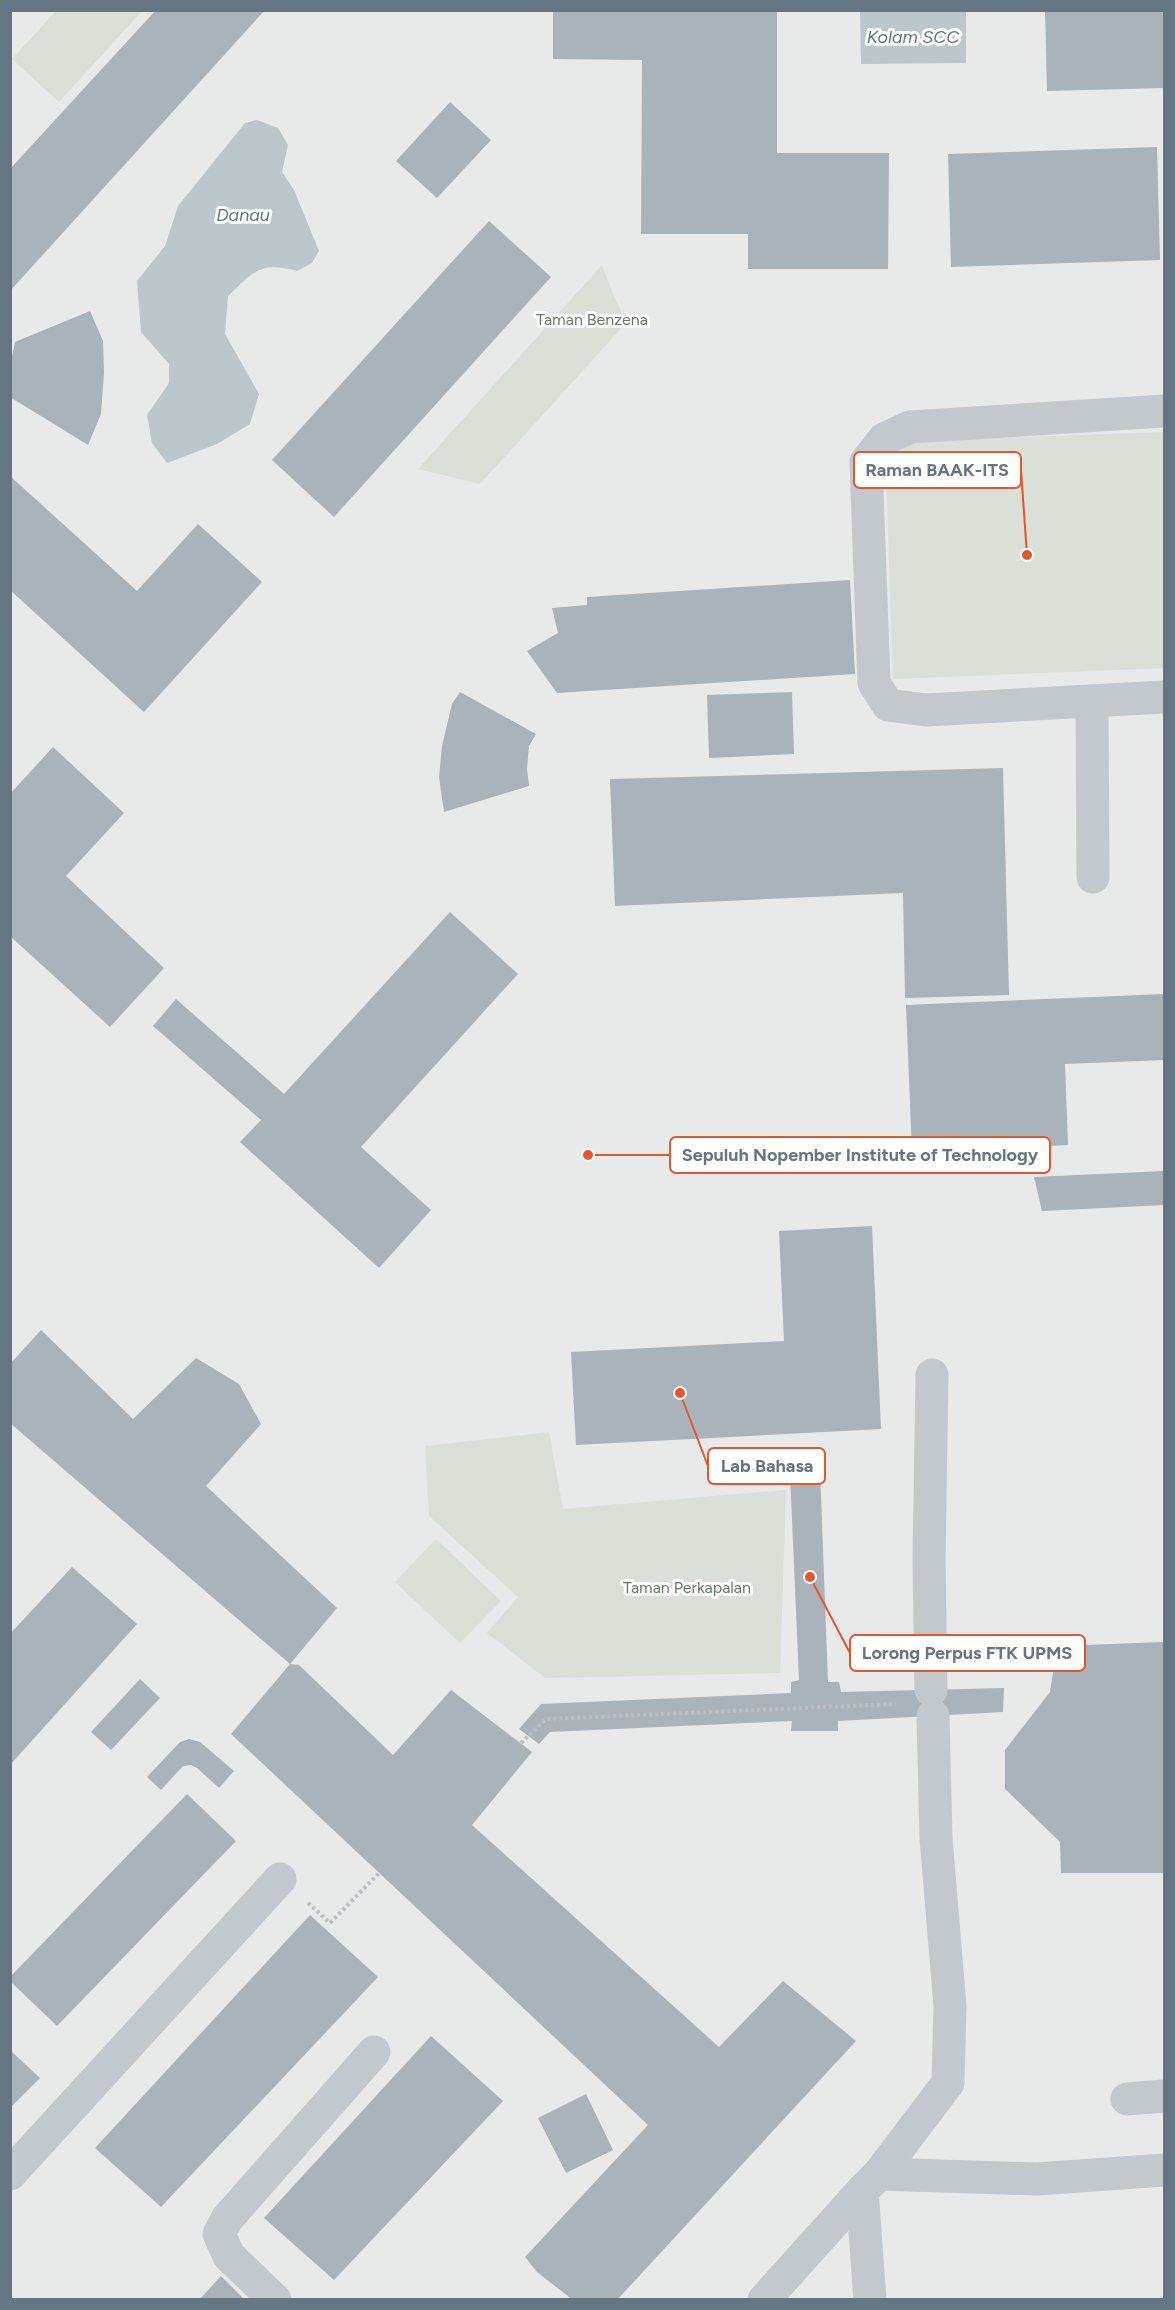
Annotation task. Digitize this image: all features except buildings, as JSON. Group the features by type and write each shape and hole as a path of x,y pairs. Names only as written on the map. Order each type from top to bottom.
{"lane":[{"path":"1164,411 910,427 884,439 866,462 874,683 888,705 926,710 1164,697"},
{"path":"1092,701 1093,877"},
{"path":"764,2300 871,2182 948,2083 950,2006 936,1838 928,1560 932,1375"},
{"path":"10,2174 280,1879"},
{"path":"275,2300 229,2256 219,2234 227,2219 374,2052"},
{"path":"1127,2099 1164,2096"},
{"path":"871,2182 1037,2179 1164,2170"},
{"path":"870,2300 871,2182"}],"path":[{"path":"521,1743 546,1719 897,1704"},
{"path":"280,1879 330,1923 379,1873"}],"shaded area":[{"path":"11,11 1164,11 1164,2299 11,2299"}],"green space":[{"path":"56,11 142,11 59,102 12,59"},
{"name":"Taman Benzena","path":"602,265 627,322 480,484 418,469"},
{"path":"1164,432 1164,668 893,679 885,442"},
{"name":"Taman Perkapalan","path":"549,1432 563,1509 786,1490 780,1673 545,1678 487,1633 518,1597 429,1516 425,1446"},
{"path":"436,1539 501,1601 460,1643 395,1582"}],"water":[{"name":"Kolam SCC","path":"860,11 966,11 966,63 861,64"},
{"name":"Danau","path":"257,120 278,128 288,145 282,172 294,190 319,251 312,263 297,271 274,267 258,271 228,296 225,334 259,394 250,424 217,444 167,463 152,443 147,415 169,383 169,364 141,332 137,281 165,246 178,206 245,123"}],"place":[{"name":"Raman BAAK-ITS","path":"1027,555"},
{"name":"Sepuluh Nopember Institute of Technology","path":"588,1155"},
{"name":"Lab Bahasa","path":"680,1393"},
{"name":"Lorong Perpus FTK UPMS","path":"810,1577"}]}
